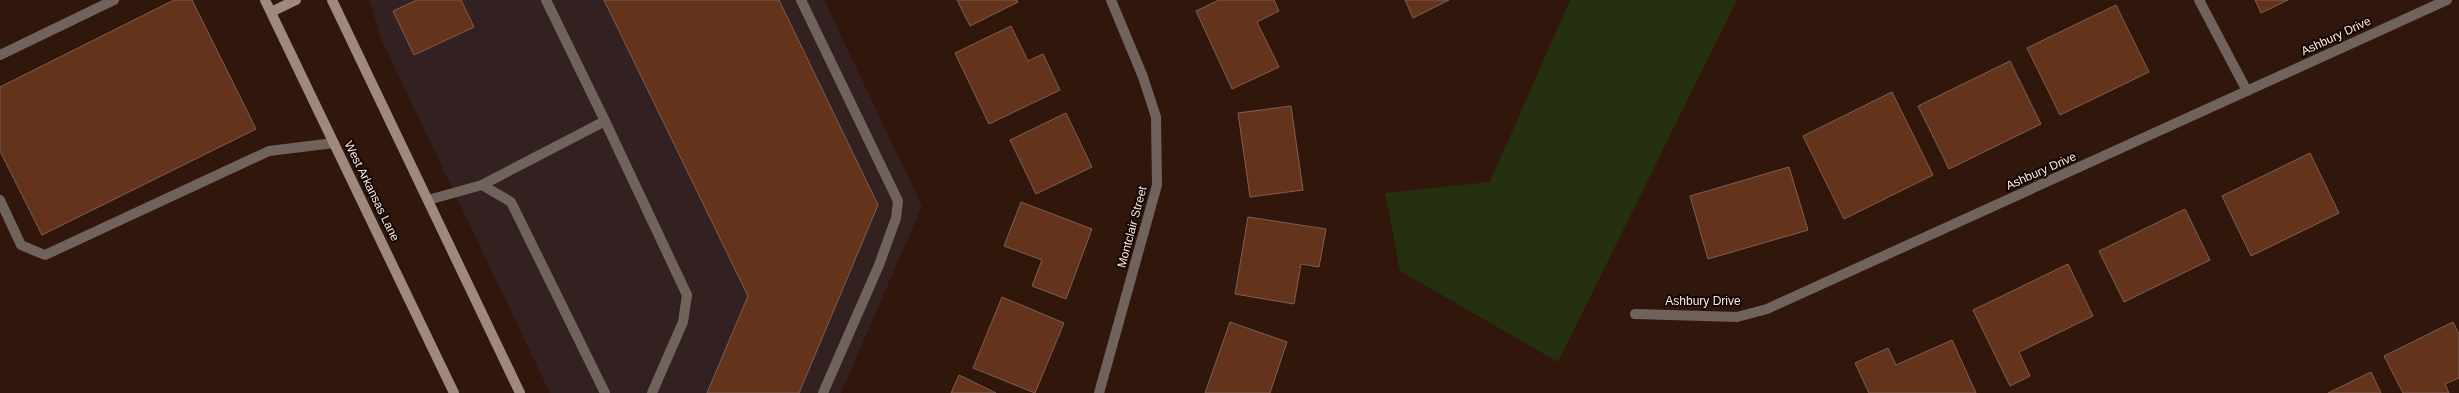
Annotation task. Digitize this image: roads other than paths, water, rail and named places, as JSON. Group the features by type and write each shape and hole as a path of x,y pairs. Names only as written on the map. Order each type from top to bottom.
{"main road":[{"name":"West Arkansas Lane","path":"266,0 454,393"},
{"path":"271,12 296,0"},
{"path":"332,0 520,393"}],"street":[{"path":"0,55 114,0"},
{"path":"546,0 687,295 683,322 652,393"},
{"path":"801,0 898,201 896,218 879,265 823,393"},
{"name":"Montclair Street","path":"1099,393 1157,185 1156,117 1143,77 1111,0"},
{"path":"2199,0 2247,91"},
{"name":"Ashbury Drive","path":"1635,314 1737,317 1767,310 2447,0"},
{"path":"428,200 482,185 605,121"},
{"path":"0,200 21,245 45,255 269,151 334,143"},
{"path":"482,185 511,202 605,393"}]}
